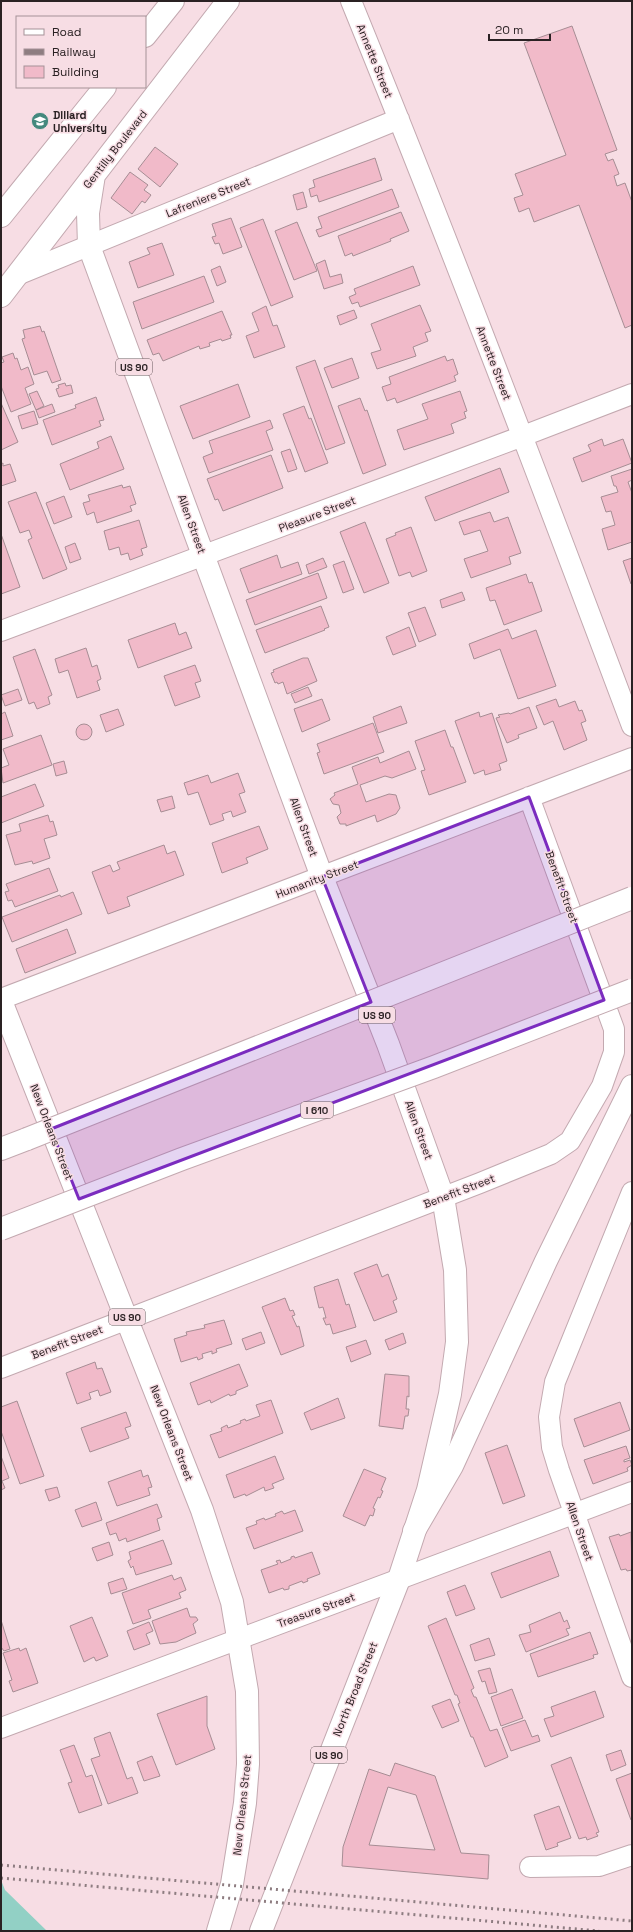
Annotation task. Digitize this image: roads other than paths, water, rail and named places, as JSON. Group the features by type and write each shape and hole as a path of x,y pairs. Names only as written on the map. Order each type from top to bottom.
{"main road":[{"path":"146,35 173,1"},
{"name":"Gentilly Boulevard","path":"1,296 228,1"},
{"path":"1,216 104,88"},
{"name":"Allen Street","path":"94,174 88,213 89,246 322,877 388,1044 443,1197 455,1270 457,1342 450,1394 428,1490"},
{"path":"1,1149 632,898"},
{"name":"I 610","path":"1,1229 182,1159 434,1067 632,990"},
{"name":"New Orleans Street","path":"1,1000 128,1318 217,1553 232,1602 239,1638 246,1691 248,1764 245,1803 232,1884 218,1931"},
{"path":"414,1532 452,1466 546,1261 632,1086"},
{"path":"1,1138 27,1139"},
{"name":"North Broad Street","path":"261,1931 399,1579 428,1490"}],"street":[{"name":"Annette Street","path":"350,1 399,119 523,436 632,726"},
{"name":"Lafreniere Street","path":"17,275 399,119"},
{"name":"Pleasure Street","path":"1,631 632,394"},
{"name":"Humanity Street","path":"1,1000 632,758"},
{"name":"Benefit Street","path":"1,1368 551,1154 570,1141 602,1086 614,1052 614,1029 529,797"},
{"name":"Allen Street","path":"632,1192 555,1382 549,1417 552,1447 574,1514 632,1677"},
{"name":"Treasure Street","path":"1,1728 632,1492"},
{"path":"530,1867 598,1866 632,1855"}],"railway":[{"path":"1,1865 632,1921"},
{"path":"1,1878 599,1931"}],"place":[{"name":"Dillard University","path":"40,121"}]}
